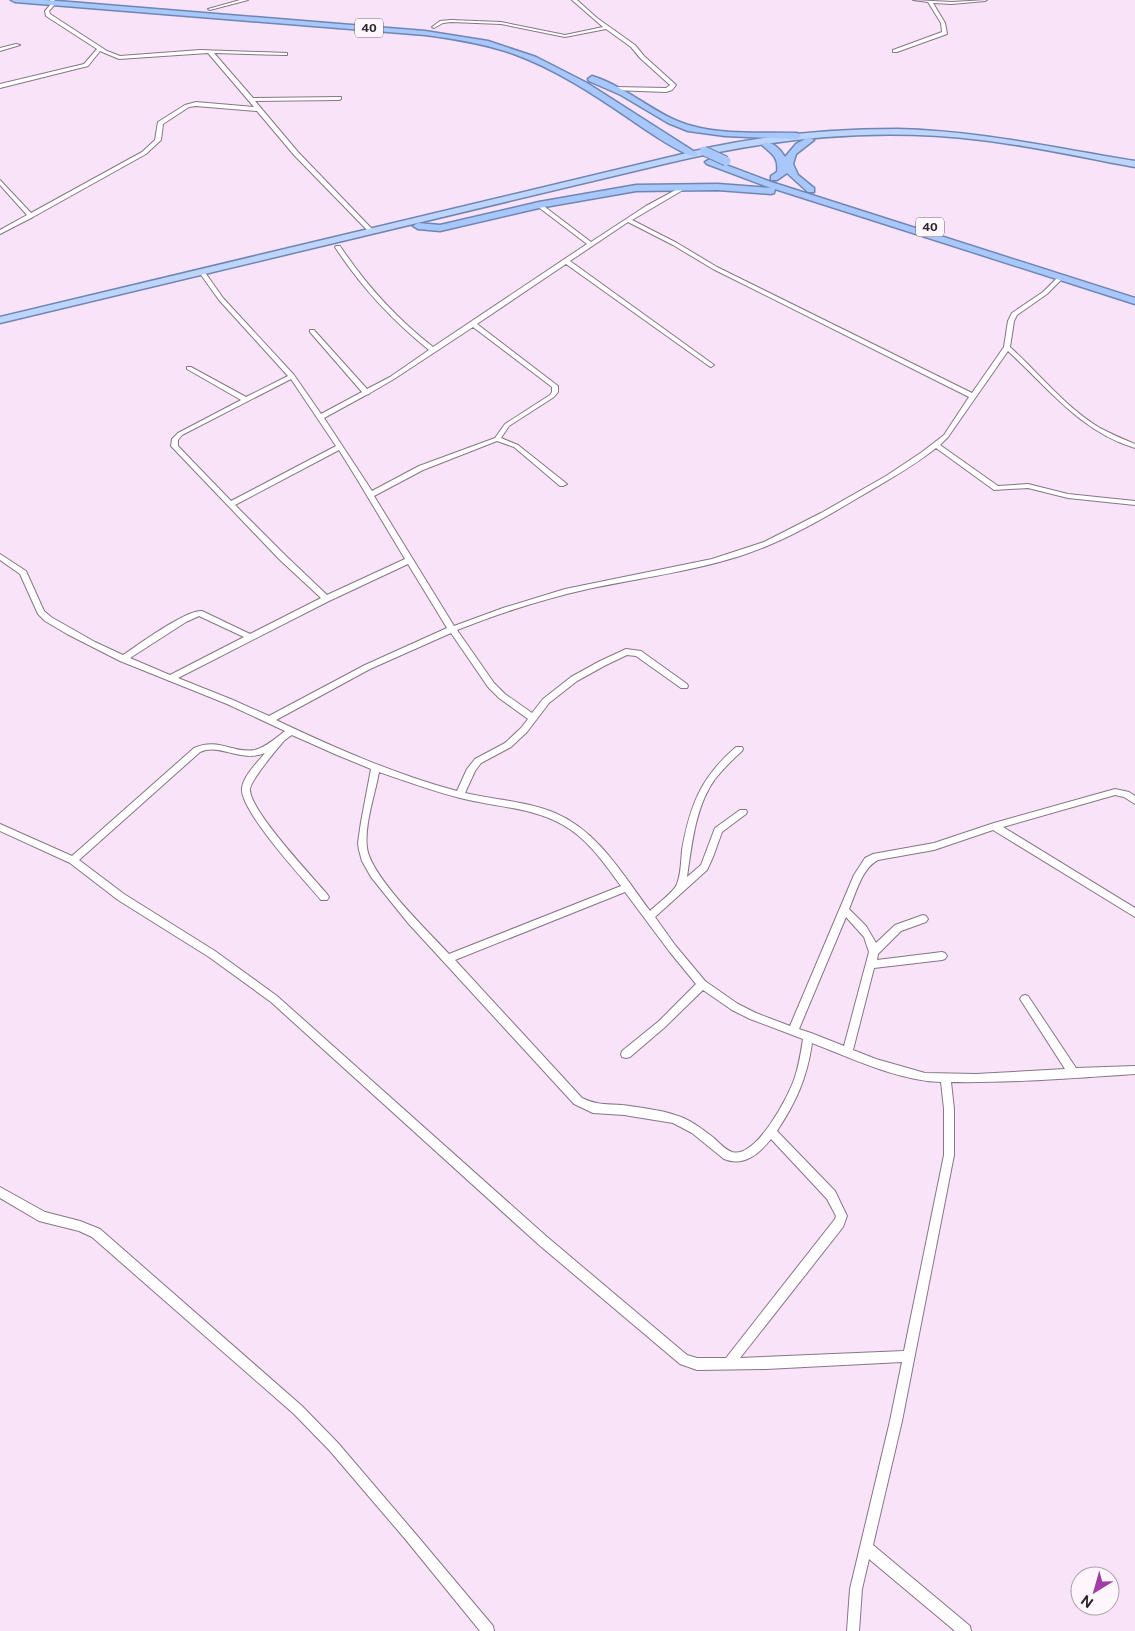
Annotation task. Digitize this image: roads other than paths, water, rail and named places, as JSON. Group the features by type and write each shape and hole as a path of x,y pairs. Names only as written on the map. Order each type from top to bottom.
{"highway":[{"name":"40","path":"15,0 353,23 434,26 466,31 516,44 561,62 592,79 676,136 726,165 795,193 1135,301"},
{"name":"40","path":"100,0 353,23 447,35 480,42 525,56 573,79 659,135 710,162 774,178 1135,291"},
{"path":"592,79 615,89 671,121 691,128 725,133 797,136"},
{"path":"809,140 793,149 788,155 788,162 795,179 811,190"},
{"path":"767,144 780,154 782,162 782,173 774,178"},
{"path":"685,187 714,180 726,165"},
{"path":"416,224 440,228 540,205 636,188 685,187 795,193"}],"main road":[{"path":"0,320 338,247 416,224 668,160 742,144 797,136 856,133 966,138 1048,149 1135,164"},
{"path":"0,326 371,231 416,224 767,144 857,136 917,135"}],"street":[{"path":"210,9 245,0"},
{"path":"240,8 245,0"},
{"path":"574,0 595,19 634,46 642,57 673,85 670,89 666,90 615,89"},
{"path":"915,0 930,2 985,0"},
{"path":"53,2 48,11 48,16 110,56 128,58 209,51 285,54"},
{"path":"895,51 945,33 943,23 930,2"},
{"path":"434,26 442,22 451,21 502,22 566,36 608,27"},
{"path":"0,50 18,45"},
{"path":"0,86 86,65 100,49"},
{"path":"209,51 232,75 257,109 309,168 371,231"},
{"path":"252,100 339,98"},
{"path":"0,232 144,152 158,140 160,124 187,106 196,104 257,109"},
{"path":"0,182 31,216"},
{"path":"320,417 367,393 628,220 685,187"},
{"path":"540,205 591,245"},
{"path":"628,220 675,244 715,268 972,396"},
{"path":"338,247 351,268 373,295 432,350"},
{"path":"567,262 711,365"},
{"path":"204,275 221,299 292,376 340,447 452,628 491,685 502,696 532,718"},
{"path":"269,720 334,683 452,628 559,593 702,564 779,539 838,506 936,445 954,425 1007,347 1014,314 1045,293 1060,278"},
{"path":"370,495 421,468 497,439 507,425 552,396 555,392 555,386 472,323"},
{"path":"312,331 367,393"},
{"path":"1007,347 1072,411 1112,437 1135,446"},
{"path":"189,368 247,400"},
{"path":"292,376 180,434 174,442 174,446 180,455 326,599"},
{"path":"497,439 516,446 563,484"},
{"path":"936,445 998,488 1028,486 1068,496 1135,503"},
{"path":"231,504 340,447"},
{"path":"2,559 23,573 41,612 48,619 80,638 123,659 376,767 460,795 536,809 565,822 589,839 650,916 672,948 702,984 735,1008 847,1052 900,1071 925,1077 946,1079 1135,1070"},
{"path":"170,678 326,599 410,560"},
{"path":"123,659 183,620 199,613 250,637"},
{"path":"460,795 474,764 508,745 524,730 546,701 568,683 626,652 638,653 684,686"},
{"path":"291,731 282,739 249,781 246,796 261,821 324,897"},
{"path":"73,860 196,750 210,745 246,753 255,753 282,739"},
{"path":"681,889 691,827 699,802 713,773 725,759 739,749"},
{"path":"376,767 363,843 364,856 392,897 500,1019 578,1101 586,1106 624,1110 674,1120 696,1130 733,1159 747,1156 771,1132 799,1079 808,1036"},
{"path":"793,1031 859,875 868,861 886,854 934,846 994,826 1115,792 1126,794 1135,801"},
{"path":"650,916 704,867 718,830 743,812"},
{"path":"994,826 1135,913"},
{"path":"0,827 73,860 121,897 212,954 274,999 549,1246 680,1358 692,1363 729,1363 909,1356"},
{"path":"447,959 627,887"},
{"path":"845,910 868,935 874,952 847,1052"},
{"path":"874,952 898,928 923,919"},
{"path":"870,965 942,956"},
{"path":"626,1054 662,1024 702,984"},
{"path":"1025,998 1074,1074"},
{"path":"853,1631 856,1589 896,1421 949,1155 946,1079"},
{"path":"729,1363 839,1223 842,1216 831,1195 771,1132"},
{"path":"0,1192 43,1217 96,1232 298,1410 340,1454 488,1631"},
{"path":"866,1548 965,1631"}]}
